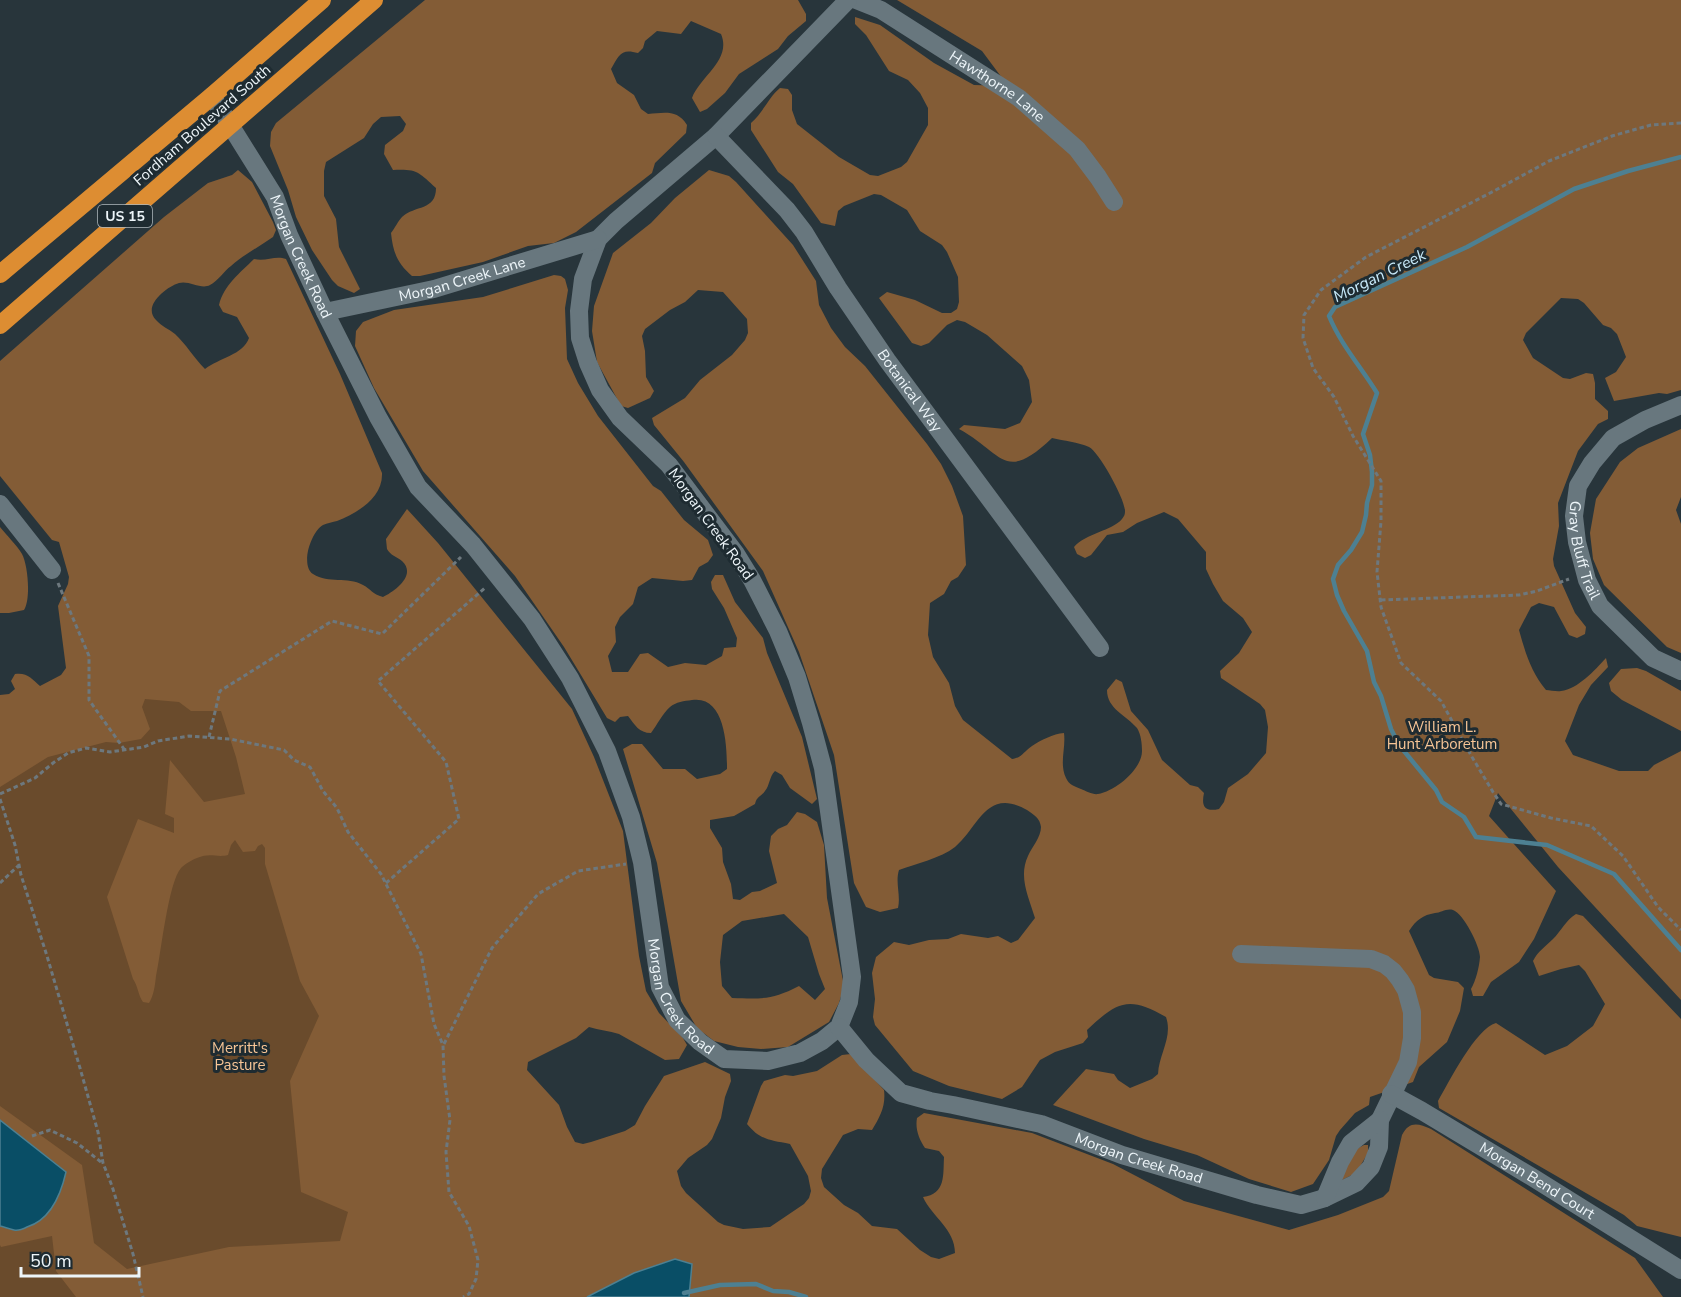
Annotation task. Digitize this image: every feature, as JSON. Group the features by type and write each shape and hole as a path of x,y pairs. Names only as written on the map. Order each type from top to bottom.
{"highway":[{"name":"Fordham Boulevard South","path":"0,274 212,96 322,0"},
{"name":"Fordham Boulevard South","path":"0,325 374,0"}],"street":[{"name":"Morgan Creek Road","path":"212,96 275,197 289,235 325,312 378,417 418,487 473,545 532,619 576,688 607,751 631,817 642,861 660,987 677,1020 700,1042 724,1059 768,1061 800,1053 822,1041 838,1027 849,1002 852,977 823,768 812,723 797,677 778,631 747,571 669,465 620,418 600,390 580,338 579,311 583,279 598,239 716,136 848,0"},
{"name":"Hawthorne Lane","path":"856,0 880,10 1019,98 1077,148 1114,202"},
{"name":"Botanical Way","path":"716,136 787,210 804,232 838,288 887,360 1100,648"},
{"name":"Morgan Creek Lane","path":"325,312 434,289 598,239"},
{"name":"Gray Bluff Trail","path":"1681,405 1645,420 1613,438 1592,463 1578,486 1574,516 1576,542 1587,580 1600,606 1653,658 1681,671"},
{"path":"0,504 52,570"},
{"name":"Morgan Creek Road","path":"838,1027 866,1060 901,1093 1041,1124 1122,1155 1257,1195 1301,1205 1325,1198 1356,1183 1371,1167 1379,1147 1380,1120 1408,1062 1412,1038 1410,1001 1401,980 1393,971 1384,964 1371,959 1241,954"},
{"name":"Morgan Bend Court","path":"1391,1094 1532,1177 1681,1270"},
{"name":"Morgan Creek Road","path":"1325,1198 1340,1162 1351,1143 1380,1120"}],"path":[{"path":"1681,123 1651,125 1611,136 1549,161 1494,192 1366,257 1321,290 1304,315 1303,338 1313,368 1334,397 1353,436 1382,481 1377,572 1381,607 1401,663 1441,701 1492,792 1502,804 1551,818 1591,826 1623,856 1658,907 1681,930"},
{"path":"209,738 219,691 332,621 382,634 473,545"},
{"path":"52,570 89,656 89,700 124,749"},
{"path":"1380,600 1520,595 1556,585 1585,572"},
{"path":"386,883 459,819 446,762 378,681 498,576"},
{"path":"143,1297 124,1222 103,1163 98,1132 0,796 35,778 68,753 86,748 110,752 144,747 158,741 189,736 230,739 284,750 294,760 310,767 323,791 338,808 348,832 381,874 421,954 434,1024 443,1045 444,1076 450,1120 446,1152 449,1191 469,1226 478,1260 476,1279 469,1294 463,1297"},
{"path":"443,1045 492,948 538,894 578,872 642,861"},
{"path":"0,883 19,865"},
{"path":"32,1136 50,1130 77,1143 103,1163"}],"green space":[{"path":"425,0 798,0 806,14 806,21 788,36 778,49 739,74 725,93 707,109 700,112 692,98 719,60 723,43 721,34 691,21 681,34 657,31 645,41 638,53 628,51 621,54 611,69 617,83 634,95 641,109 648,114 670,113 679,116 687,125 686,133 655,163 652,173 576,232 554,243 528,246 483,262 412,276 399,262 391,233 407,213 433,201 436,188 417,173 408,170 393,170 384,154 385,145 403,131 406,124 400,116 381,117 373,124 364,138 326,162 324,171 324,196 336,219 339,247 360,289 354,293 338,286 332,280 312,250 296,217 270,146 271,132 276,123"},
{"name":"William L. Hunt Arboretum","path":"897,0 1681,0 1681,390 1614,401 1605,378 1616,372 1626,357 1617,334 1611,328 1603,325 1578,299 1561,298 1526,333 1523,340 1533,358 1563,378 1570,379 1586,373 1593,374 1595,399 1608,411 1608,419 1598,424 1578,451 1558,503 1559,526 1553,559 1554,566 1575,613 1586,627 1585,634 1577,638 1569,635 1554,607 1539,603 1531,607 1519,630 1532,669 1546,690 1559,691 1574,687 1606,658 1608,667 1591,685 1579,705 1565,741 1573,755 1619,771 1648,771 1654,765 1681,751 1681,1000 1558,867 1498,793 1489,816 1556,891 1534,939 1519,962 1491,982 1483,996 1473,996 1471,989 1480,957 1474,938 1457,912 1448,910 1427,915 1414,924 1409,931 1429,975 1458,982 1464,988 1460,1011 1447,1042 1419,1067 1413,1082 1370,1097 1369,1105 1355,1113 1340,1130 1329,1160 1313,1184 1291,1192 1249,1179 1197,1155 1144,1139 1053,1105 1086,1069 1114,1074 1118,1080 1130,1088 1158,1074 1167,1039 1168,1024 1166,1017 1142,1006 1124,1005 1107,1013 1087,1030 1088,1037 1083,1043 1055,1052 1040,1060 1022,1087 1002,1099 949,1086 913,1071 875,1025 872,973 876,957 894,942 909,945 929,940 948,939 961,934 988,938 998,936 1011,943 1018,940 1035,918 1024,880 1024,872 1028,856 1040,834 1041,827 1038,819 1027,810 1013,804 1002,803 993,806 955,847 935,858 899,870 898,908 880,912 866,907 854,883 834,755 799,652 763,571 684,462 654,425 652,418 685,398 700,380 732,355 748,333 747,319 723,292 698,290 685,302 670,310 645,329 642,336 646,377 654,391 650,398 628,408 621,406 597,362 592,331 594,306 613,253 651,223 675,198 709,170 729,176 736,182 793,245 816,281 819,305 831,328 845,347 865,366 927,444 941,464 952,486 963,516 966,565 958,577 951,581 944,594 930,603 928,635 933,657 949,683 955,706 963,720 1012,759 1021,756 1043,740 1064,733 1063,767 1067,780 1074,786 1098,794 1120,784 1133,772 1141,758 1140,736 1137,728 1114,707 1108,697 1107,690 1116,679 1122,682 1131,711 1148,730 1162,760 1190,785 1198,787 1204,793 1204,805 1210,810 1219,809 1224,802 1228,788 1248,774 1266,753 1268,727 1265,710 1260,704 1221,678 1220,671 1239,653 1252,632 1243,618 1223,601 1206,569 1206,552 1178,519 1164,512 1137,523 1123,532 1107,535 1091,555 1085,558 1077,554 1074,547 1085,538 1118,523 1125,512 1124,505 1105,466 1093,451 1080,444 1052,438 1036,452 1013,462 995,455 959,429 964,425 1005,429 1020,423 1032,402 1029,380 1022,366 987,335 957,320 947,325 929,343 921,346 912,343 879,298 887,292 915,300 942,313 951,313 957,309 958,277 942,245 920,231 907,210 881,195 874,194 844,206 838,211 835,226 821,223 793,184 778,172 751,130 751,123 776,92 780,88 788,89 792,95 792,110 797,124 839,157 870,175 878,176 901,167 907,162 928,125 928,108 920,93 908,80 889,71 866,35 855,24 855,17 880,25 934,63 974,85 1008,86 982,51"},
{"path":"238,170 252,182 273,222 276,230 273,237 228,268 210,285 183,282 168,288 154,303 152,315 179,338 205,369 242,348 249,338 237,317 223,312 219,305 229,285 254,259 286,259 340,374 382,473 378,490 367,503 353,514 325,524 315,534 307,556 309,570 325,579 357,582 379,596 383,597 388,594 403,582 407,572 402,561 388,551 386,539 407,509 438,543 572,709 623,831 639,956 646,991 659,1013 687,1045 679,1059 665,1060 619,1034 589,1027 576,1038 528,1062 527,1070 559,1105 575,1142 583,1144 591,1142 625,1131 635,1125 664,1076 705,1062 730,1074 731,1081 721,1118 712,1139 688,1158 677,1171 681,1186 686,1193 724,1225 743,1229 770,1227 804,1204 811,1191 808,1176 790,1144 761,1136 747,1124 761,1086 764,1081 785,1075 793,1076 817,1071 842,1055 851,1054 884,1090 883,1106 872,1130 858,1129 843,1135 822,1169 821,1178 824,1187 872,1226 897,1229 920,1250 939,1259 955,1253 947,1230 923,1197 936,1192 942,1183 944,1157 939,1151 925,1148 921,1141 917,1130 917,1118 924,1113 1032,1133 1113,1164 1184,1201 1289,1230 1338,1215 1383,1197 1389,1191 1402,1135 1411,1125 1422,1125 1635,1258 1663,1297 76,1297 56,1271 52,1236 1,1247 0,1226 16,1231 58,1165 0,1120 0,1106 82,1165 94,1243 127,1269 229,1247 340,1241 348,1212 301,1192 290,1081 319,1016 300,981 265,864 265,848 262,844 255,851 243,852 235,840 228,855 202,856 181,868 172,888 154,990 149,1003 143,1002 133,979 107,897 138,819 174,833 174,818 165,814 170,760 204,802 245,794 221,711 191,711 179,702 145,699 142,707 150,729 141,739 119,743 106,742 48,757 0,787 0,695 9,694 15,689 11,681 15,674 26,675 40,686 61,675 66,668 58,606 69,577 59,542 52,540 0,476 0,361 164,217 208,183 232,175"},
{"path":"554,275 565,279 568,290 565,308 567,359 578,383 598,416 653,486 661,491 684,520 708,540 713,555 708,562 699,567 692,580 652,578 638,587 633,604 620,617 615,627 616,642 608,656 612,672 628,672 640,654 648,653 668,667 685,663 706,665 722,656 724,648 736,647 737,638 724,608 712,589 711,582 715,575 723,575 735,602 763,638 802,737 817,799 812,804 790,788 782,775 775,771 767,789 755,804 734,816 710,820 710,828 722,848 723,862 731,884 733,899 740,900 752,892 777,883 769,851 771,836 778,829 787,825 797,812 817,822 824,845 827,898 844,986 839,1003 829,1022 788,1047 761,1049 738,1047 714,1041 697,1028 681,1001 657,863 623,749 632,744 642,744 663,769 685,769 697,779 720,774 727,769 727,760 725,737 718,714 712,706 703,701 680,702 667,710 651,733 640,730 628,716 620,717 615,722 607,718 564,647 515,576 423,471 374,388 355,346 356,331 363,322 394,310 483,297","holes":["784,914 808,937 825,989 815,1000 799,986 774,996 751,999 732,998 722,986 720,962 723,935 742,921"]},
{"path":"1681,429 1681,497 1676,510 1681,524 1681,653 1667,647 1604,585 1593,559 1590,533 1596,499 1620,462 1638,448"},
{"path":"0,527 22,554 27,574 28,590 24,610 9,613 0,613"},
{"name":"Merritt's Pasture","path":"304,645 625,1297 0,1297 0,740"},
{"path":"1637,668 1681,691 1681,731 1622,700 1611,691 1609,683 1621,669"},
{"path":"1576,914 1583,916 1681,1019 1681,1237 1637,1226 1624,1215 1439,1108 1438,1101 1456,1069 1472,1045 1488,1027 1496,1023 1545,1055 1567,1046 1593,1026 1605,1004 1585,971 1579,965 1539,976 1533,961"},
{"path":"1364,1145 1368,1145 1368,1153 1356,1173 1342,1180 1346,1158"}],"water":[{"path":"0,1120 66,1172 58,1197 48,1212 35,1224 19,1230 0,1226"},
{"path":"675,1259 692,1264 689,1297 587,1297 634,1273"}],"waterway":[{"name":"Morgan Creek","path":"1681,157 1574,189 1467,247 1335,307 1329,316 1345,346 1377,393 1363,434 1370,455 1372,485 1362,532 1338,565 1333,579 1344,611 1367,651 1374,682 1399,745 1436,790 1442,802 1464,817 1476,837 1547,845 1614,874 1681,950"},
{"name":"Morgan Creek","path":"684,1293 720,1285 756,1284 773,1291 789,1292 806,1297"}]}
